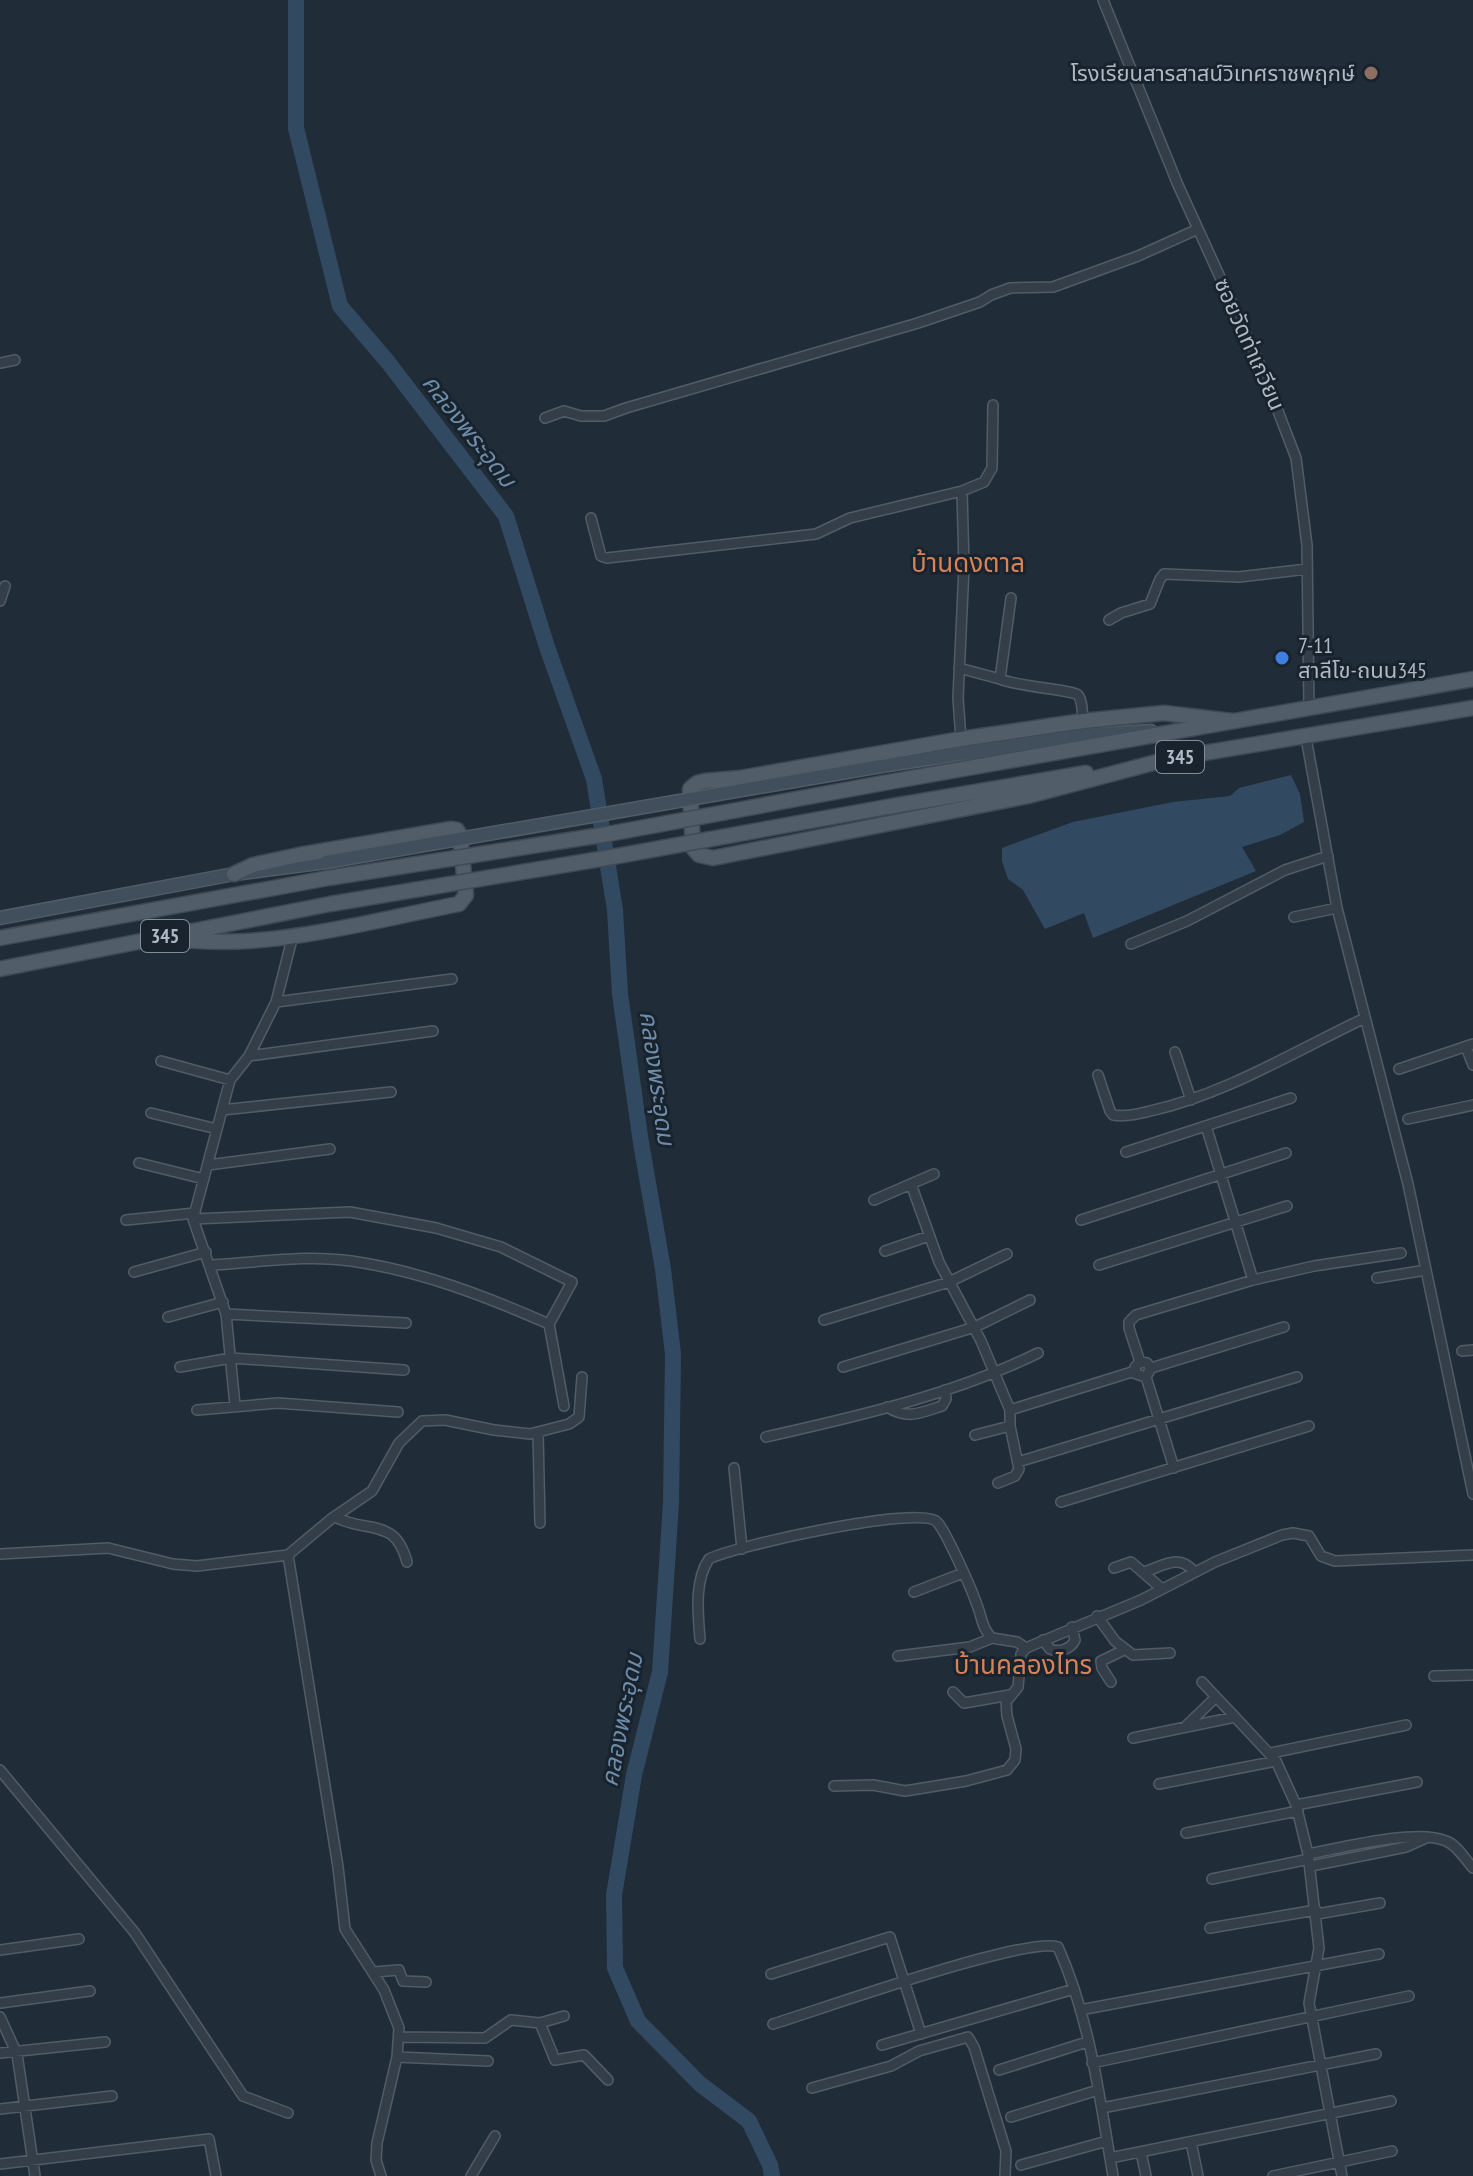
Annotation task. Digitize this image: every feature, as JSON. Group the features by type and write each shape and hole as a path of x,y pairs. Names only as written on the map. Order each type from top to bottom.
{"main road":[{"name":"345","path":"0,938 328,878 608,834 1473,679"},
{"name":"345","path":"0,969 330,904 1473,708"},
{"path":"1168,759 1014,799 713,858 699,855 693,848 690,789 697,783 1083,721 1164,713 1232,721"},
{"name":"345","path":"0,918 234,874 326,862 881,766 1086,735 1180,730"},
{"path":"163,937 209,941 260,940 464,901 466,895 457,830 451,829 299,855 253,865 234,874"}],"street":[{"name":"ซอยวัดท่าเกวียน","path":"1103,0 1198,229 1290,435 1299,476 1307,569 1309,708"},
{"path":"545,418 564,411 581,416 611,414 918,323 980,302 1010,288 1053,287 1138,256 1198,229"},
{"path":"0,363 15,360"},
{"path":"591,518 601,556 607,558 816,534 850,518 962,491 984,482 992,468 993,405"},
{"path":"961,739 962,491"},
{"path":"1109,620 1150,604 1164,574 1239,577 1307,569"},
{"path":"0,601 5,586"},
{"path":"1000,679 1011,598"},
{"path":"959,668 1023,687 1077,695 1083,721"},
{"path":"1306,738 1337,908 1422,1249 1473,1494"},
{"path":"1131,944 1187,921 1285,870 1328,856"},
{"path":"1294,917 1337,908"},
{"path":"235,1405 226,1314 194,1216 230,1080 249,1056 276,1002 293,935"},
{"path":"276,1002 452,979"},
{"path":"1098,1075 1113,1115 1127,1116 1191,1100 1246,1077 1365,1018"},
{"path":"249,1056 433,1031"},
{"path":"1399,1069 1469,1046 1473,1065"},
{"path":"1175,1052 1191,1100"},
{"path":"161,1061 230,1080"},
{"path":"222,1110 391,1092"},
{"path":"1126,1152 1291,1098"},
{"path":"1408,1119 1473,1105"},
{"path":"151,1113 217,1129"},
{"path":"1206,1126 1253,1280"},
{"path":"208,1165 330,1149"},
{"path":"1081,1220 1286,1153"},
{"path":"139,1163 204,1179"},
{"path":"874,1200 934,1174"},
{"path":"911,1184 949,1282 975,1327 1010,1410 1018,1473 998,1483"},
{"path":"1099,1265 1287,1206"},
{"path":"126,1220 350,1212 436,1228 501,1247 572,1282 549,1324 564,1406"},
{"path":"885,1251 929,1236"},
{"path":"1138,1366 1129,1328 1129,1322 1136,1315 1253,1280 1314,1266 1422,1249"},
{"path":"134,1272 206,1252"},
{"path":"824,1320 949,1282 1007,1254"},
{"path":"211,1265 349,1260 414,1273 485,1296 549,1324"},
{"path":"1377,1278 1426,1270"},
{"path":"843,1367 975,1327 1030,1300"},
{"path":"168,1317 223,1302"},
{"path":"226,1314 406,1323"},
{"path":"1149,1373 1284,1327"},
{"path":"766,1437 945,1390 996,1374 1038,1353"},
{"path":"180,1367 231,1358 404,1370"},
{"path":"1010,1410 1147,1363 1174,1468"},
{"path":"0,1554 108,1548 173,1564 197,1566 288,1555 372,1491 399,1443 422,1421 445,1420 494,1430 538,1433 569,1424 579,1417 582,1377"},
{"path":"1018,1462 1297,1377"},
{"path":"887,1407 900,1415 918,1414 942,1406 946,1399 945,1390"},
{"path":"197,1410 278,1403 398,1412"},
{"path":"975,1435 1010,1426"},
{"path":"1061,1502 1309,1426"},
{"path":"538,1433 540,1523"},
{"path":"734,1468 742,1549"},
{"path":"700,1639 698,1610 704,1566 715,1556 857,1523 926,1516 938,1522 977,1605 984,1628 992,1638"},
{"path":"335,1517 346,1523 391,1533 401,1542 407,1562"},
{"path":"834,1786 873,1785 905,1791 966,1781 1007,1770 1013,1765 1016,1755 1006,1708 1010,1695 1018,1687 1021,1654 1026,1648 1141,1600 1194,1572 1293,1533 1309,1536 1321,1556 1330,1561 1473,1555"},
{"path":"288,1555 338,1867 342,1915 351,1939 384,1990 400,2037 377,2143 376,2160 381,2176"},
{"path":"1114,1568 1131,1562 1162,1589"},
{"path":"1144,1572 1179,1562 1188,1564 1194,1572"},
{"path":"914,1592 963,1573"},
{"path":"1097,1616 1124,1650 1140,1657 1170,1653"},
{"path":"1043,1640 1050,1649 1061,1650 1075,1640 1072,1627"},
{"path":"898,1656 970,1647 992,1638 1017,1642 1026,1648"},
{"path":"1111,1682 1101,1661 1124,1650"},
{"path":"1434,1676 1473,1675"},
{"path":"1202,1682 1274,1757 1297,1808 1309,1860 1319,1948 1309,2003 1342,2176"},
{"path":"953,1692 964,1703 1010,1695"},
{"path":"1185,1728 1215,1698"},
{"path":"1133,1738 1235,1717"},
{"path":"1159,1784 1406,1725"},
{"path":"0,1770 135,1933 243,2096 288,2113"},
{"path":"1186,1833 1417,1782"},
{"path":"1309,1860 1402,1836 1445,1840 1473,1868"},
{"path":"1212,1879 1309,1860 1377,1853 1406,1847 1426,1838"},
{"path":"1374,1841 1377,1853"},
{"path":"1210,1928 1380,1903"},
{"path":"771,1974 890,1937 921,2034"},
{"path":"0,1950 79,1939"},
{"path":"773,2024 992,1956 1050,1945 1058,1947 1080,2010 1102,2108 1113,2176"},
{"path":"1080,2010 1379,1954"},
{"path":"374,1972 396,1969 403,1981 426,1982"},
{"path":"882,2045 1074,1989"},
{"path":"0,2003 90,1991"},
{"path":"1092,2063 1409,1996"},
{"path":"400,2037 485,2038 511,2020 540,2023 564,2016"},
{"path":"0,2017 16,2051 35,2176"},
{"path":"540,2023 555,2060 584,2055 608,2080"},
{"path":"812,2088 891,2066 919,2051 968,2037 974,2047 1006,2151 1008,2164 1005,2176"},
{"path":"0,2053 105,2042"},
{"path":"999,2070 1087,2042"},
{"path":"1102,2108 1376,2054"},
{"path":"397,2057 488,2061"},
{"path":"1011,2117 1098,2090"},
{"path":"0,2109 112,2096"},
{"path":"1110,2158 1391,2101"},
{"path":"471,2176 495,2136"},
{"path":"0,2164 209,2139 216,2176"},
{"path":"1021,2165 1107,2141"},
{"path":"1191,2142 1198,2176"},
{"path":"1273,2176 1392,2151"},
{"path":"1141,2152 1146,2176"}],"water":[{"path":"1291,775 1300,794 1304,822 1280,835 1242,847 1256,871 1093,938 1084,913 1045,929 1023,890 1008,879 1002,861 1002,848 1073,822 1173,802 1230,796 1239,788"}],"waterway":[{"name":"คลองพระอุดม","path":"296,0 296,128 340,306 387,361 506,516 547,647 594,779 615,910 620,994 663,1269 673,1354 671,1503 660,1672 634,1775 614,1895 615,1968 638,2021 700,2084 749,2121 772,2176"}],"place":[{"name":"โรงเรียนสารสาสน์วิเทศราชพฤกษ์","path":"1371,73"},
{"name":"7-11 สาลีโข-ถนน345","path":"1282,658"}],"district":[{"name":"บ้านดงตาล","path":"968,563"},
{"name":"บ้านคลองไทร","path":"1023,1665"}]}
